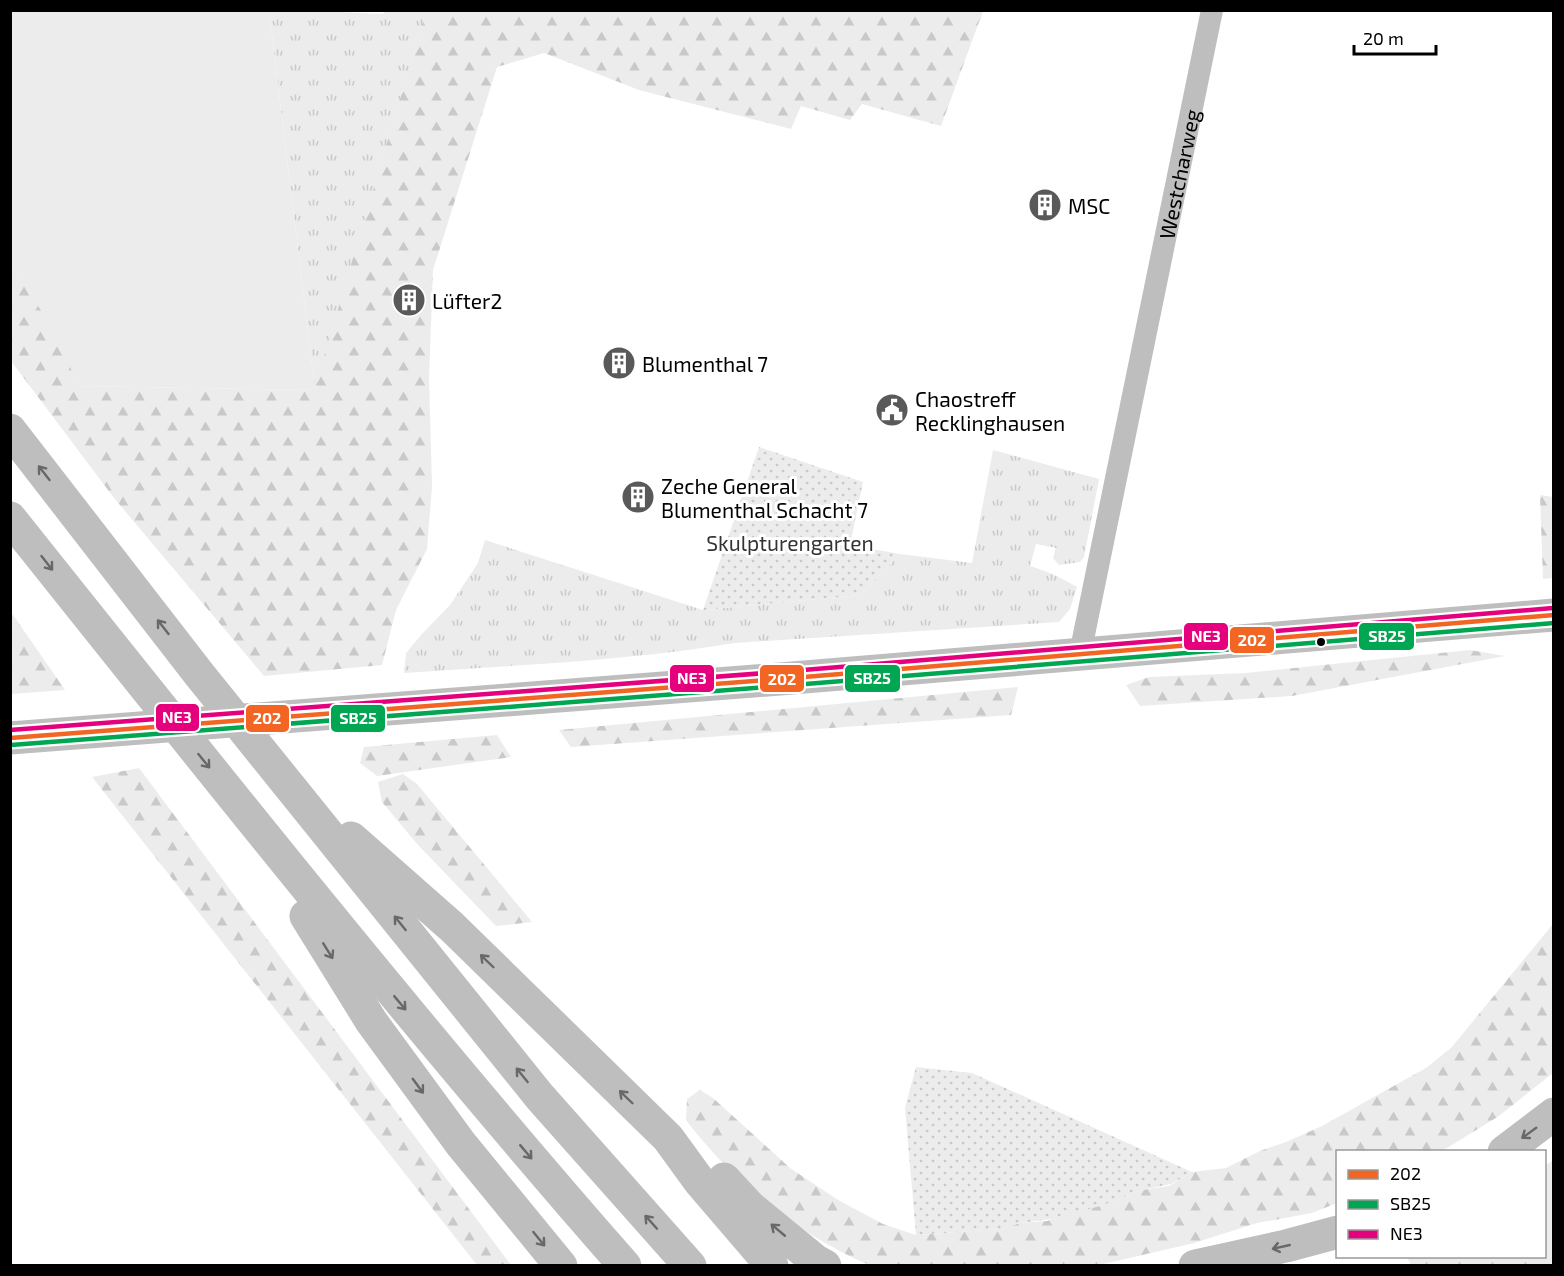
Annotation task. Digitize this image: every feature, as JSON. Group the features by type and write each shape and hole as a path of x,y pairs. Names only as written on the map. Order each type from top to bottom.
{"main road":[{"path":"10,430 199,674 540,1097 690,1266"},
{"path":"10,518 353,946 625,1266"},
{"path":"10,738 1554,615"},
{"path":"282,777 452,927 668,1138 700,1182 772,1266"},
{"path":"231,794 371,1022 461,1143 561,1266"},
{"path":"1507,1150 1554,1114"},
{"path":"668,1138 702,1156 750,1207 825,1266"},
{"path":"1195,1266 1336,1233"}],"street":[{"name":"Westcharweg","path":"1080,654 1212,10"}],"green space":[{"path":"11,10 269,11 315,390 76,386 64,346 11,264"},
{"path":"269,11 383,14 385,11 426,11 315,390"},
{"path":"426,11 983,11 941,126 862,104 850,120 801,106 791,129 639,90 544,53 497,67 433,270 429,378 432,486 427,549 396,610 382,665 264,676 114,498 11,361 11,264 65,346 76,386 314,390"},
{"name":"Skulpturengarten","path":"759,447 863,482 850,545 900,554 860,595 703,610"},
{"path":"993,450 1099,479 1084,557 1080,562 1059,565 1053,558 1056,548 1036,544 1030,566 1077,587 1070,609 1059,622 735,643 612,658 404,673 406,653 450,605 478,563 485,540 703,610 860,595 900,554 972,563"},
{"path":"1540,495 1553,497 1553,578 1543,579"},
{"path":"11,612 65,690 11,694"},
{"path":"1470,650 1505,656 1292,696 1140,706 1126,685 1149,677 1246,673"},
{"path":"1018,687 1011,715 571,747 559,730"},
{"path":"497,735 511,757 377,776 360,763 364,747"},
{"path":"139,768 511,1265 477,1265 92,777"},
{"path":"403,774 417,784 532,922 496,926 418,845 382,802 378,782"},
{"path":"1553,924 1553,1073 1499,1116 1444,1150 1336,1150 1336,1203 1312,1213 1257,1223 1194,1243 1099,1265 869,1265 816,1238 768,1204 725,1165 686,1120 687,1099 700,1090 713,1098 790,1168 838,1200 883,1224 916,1235 1000,1229 1020,1223 1047,1221 1075,1211 1099,1206 1142,1190 1169,1186 1192,1172 1226,1168 1260,1151 1322,1126 1426,1068 1451,1048"},
{"path":"916,1067 972,1073 1192,1172 1171,1184 1142,1190 1100,1206 1052,1219 1020,1223 1001,1229 916,1235 905,1108"},
{"path":"1553,1160 1553,1265 1411,1265 1408,1258 1546,1258 1546,1165"}],"transit line":[{"name":"NE3","path":"10,730 779,672 1553,608"},
{"name":"202","path":"10,738 780,679 1554,615"},
{"name":"SB25","path":"11,745 781,686 1554,623"}],"place":[{"name":"MSC","path":"1045,205"},
{"name":"Lüfter2","path":"409,300"},
{"name":"Blumenthal 7","path":"619,363"},
{"name":"Chaostreff Recklinghausen","path":"892,410"},
{"name":"Zeche General Blumenthal Schacht 7","path":"638,497"}]}
